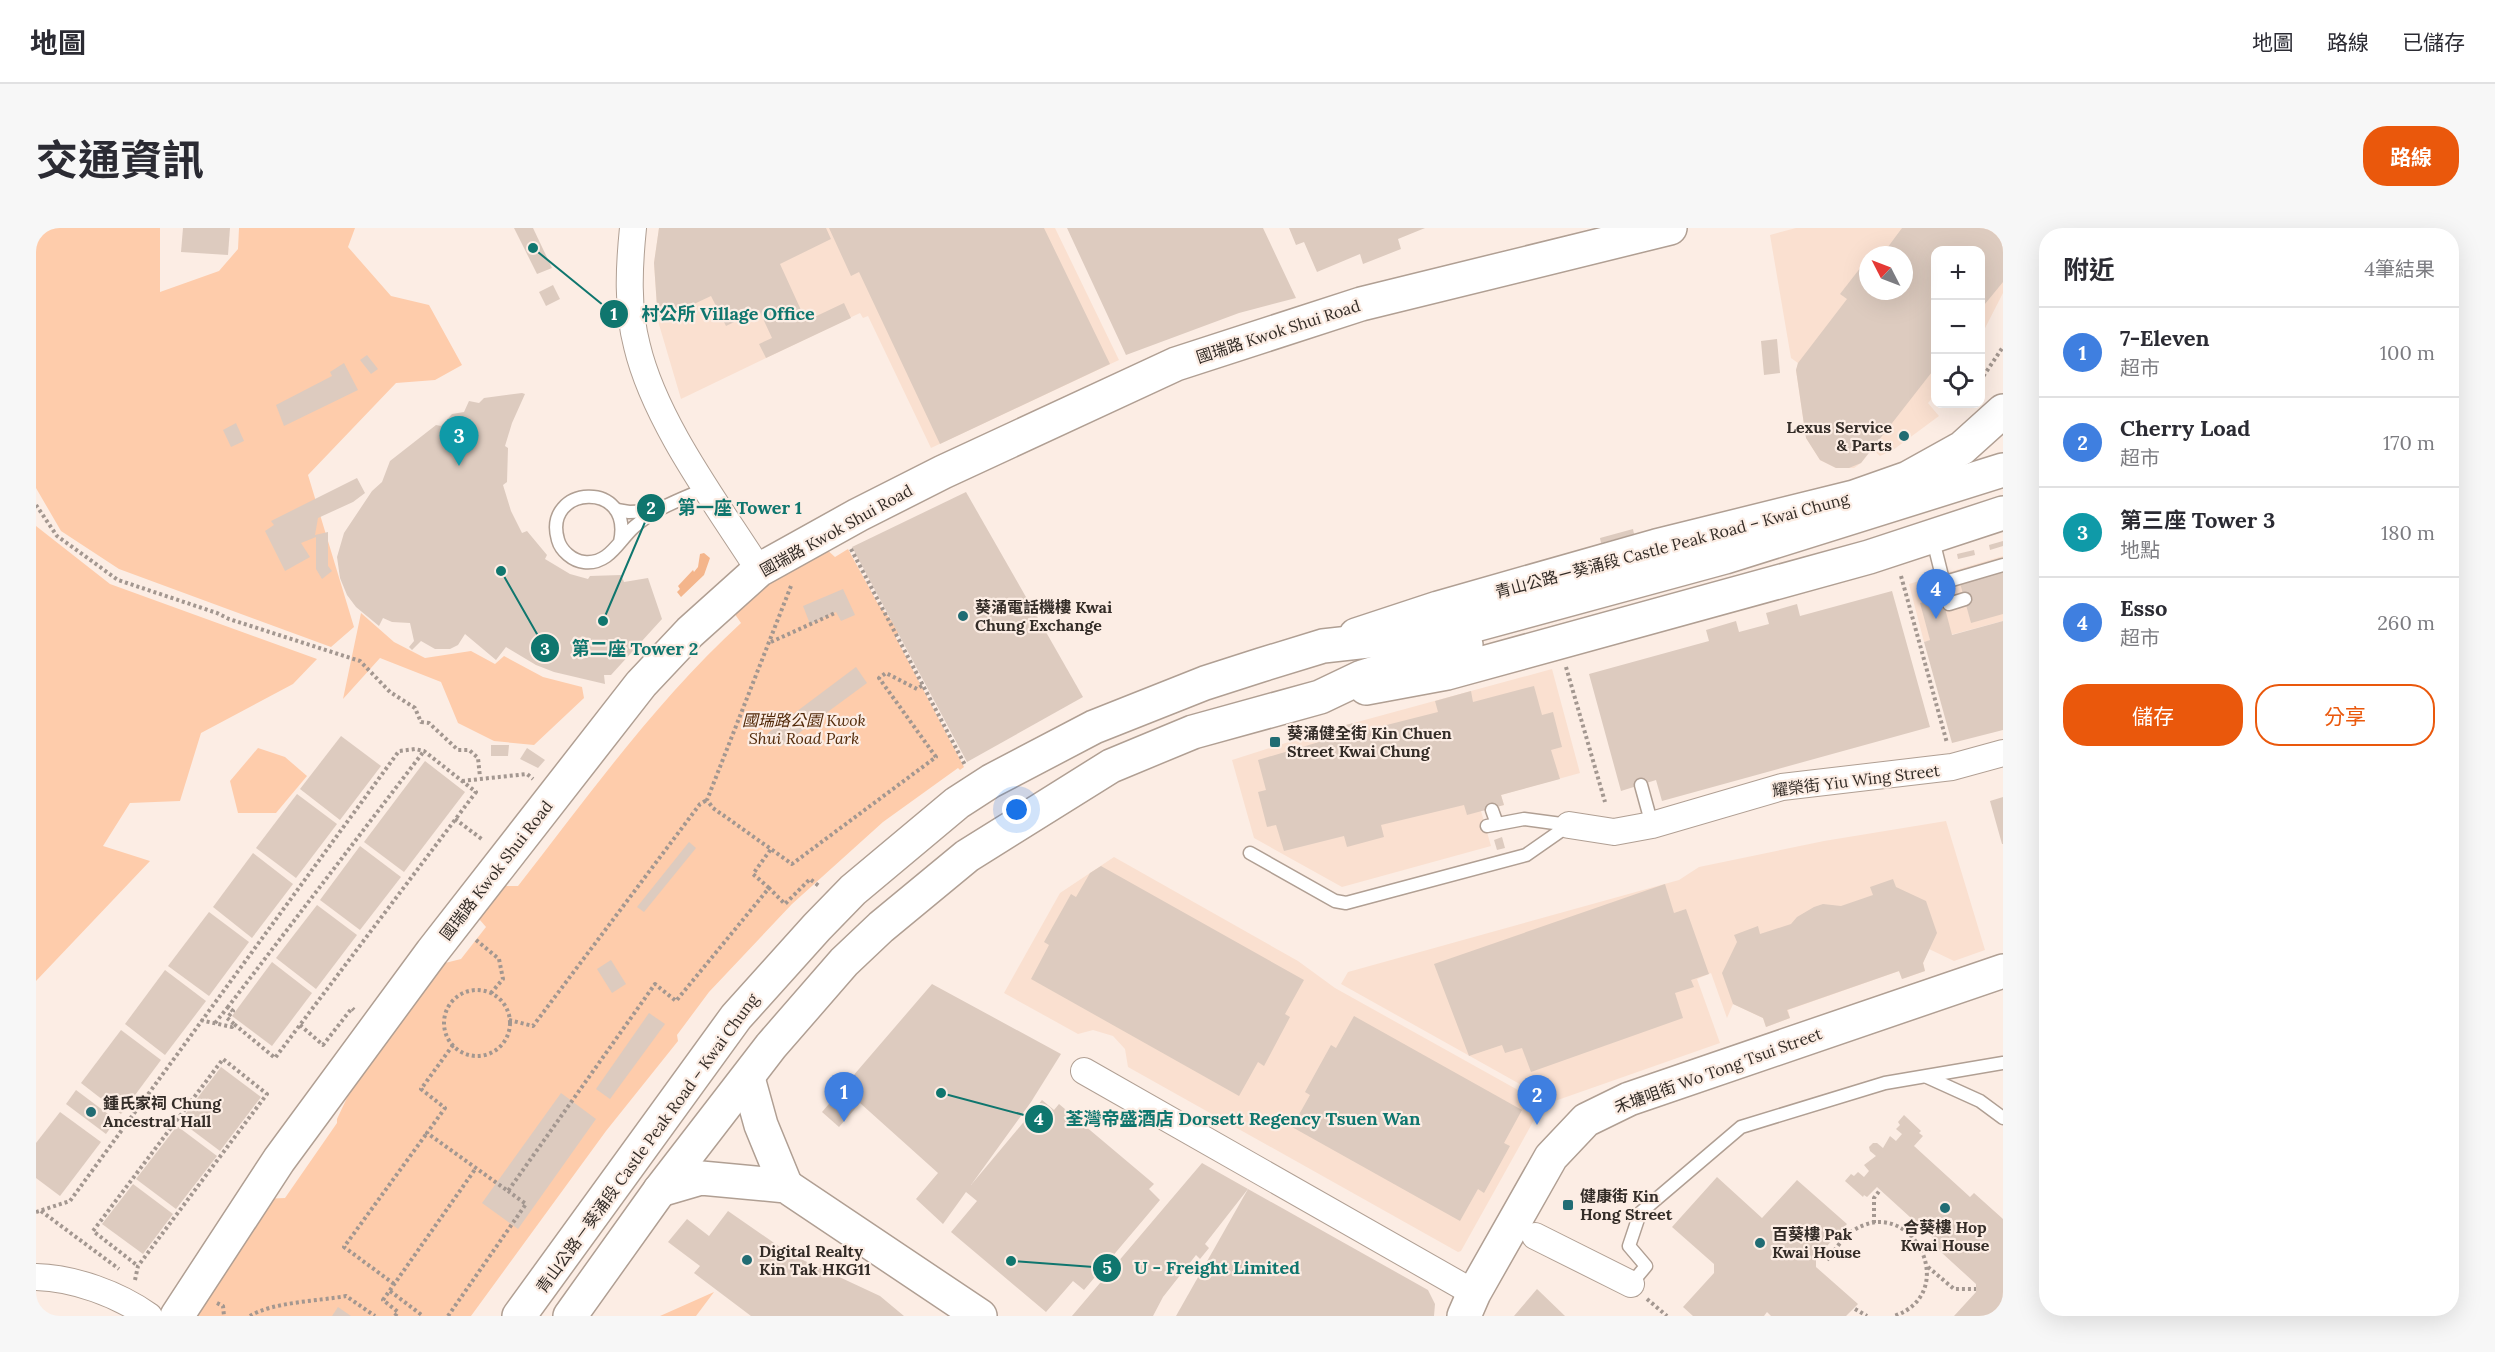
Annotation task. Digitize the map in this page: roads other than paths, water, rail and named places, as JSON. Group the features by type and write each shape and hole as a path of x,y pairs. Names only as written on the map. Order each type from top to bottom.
{"main road":[{"name":"國瑞路 Kwok Shui Road","path":"177,1316 279,1160 439,943 641,684 690,632 759,570 848,520 944,472 1176,364 1361,304 1657,230"},
{"name":"青山公路－葵涌段 Castle Peak Road – Kwai Chung","path":"519,1316 736,1017 817,927 894,854 957,803 991,782 1094,727 1204,683 1449,604 1656,546 1854,497 1908,478 1934,466 1962,448 2003,411"},
{"name":"青山公路－葵涌段 Castle Peak Road – Kwai Chung","path":"1323,646 1449,632 1727,566 2003,470"},
{"name":"青山公路－葵涌段 Castle Peak Road – Kwai Chung","path":"1320,697 1362,677 1452,649 2003,486"},
{"name":"青山公路－葵涌段 Castle Peak Road – Kwai Chung","path":"570,1316 660,1190 771,1046 844,962 888,920 967,856 1111,766 1192,732 1320,697 1447,673 1869,557 2003,513"},
{"name":"禾塘咀街 Wo Tong Tsui Street","path":"1469,1304 1551,1157 1586,1120 1629,1099 2003,971"},
{"path":"748,1078 761,1125 786,1186"},
{"path":"660,1190 701,1178 786,1186 980,1316"}],"street":[{"path":"633,228 629,266 631,310 636,346 648,383 666,420 759,570"},
{"name":"耀榮街 Yiu Wing Street","path":"1569,825 1614,832 1652,825 1782,787 1952,767 2003,753"},
{"path":"1084,1071 1469,1304"},
{"path":"1535,1236 1631,1284"},
{"path":"36,1277 56,1277 96,1290 138,1308 149,1316"}],"lane":[{"path":"620,542 621,520 609,502 599,497 587,495 576,498 567,504 556,523 559,544 566,553 574,559 595,562 605,558 620,542 635,526 656,511 707,488"},
{"path":"616,510 656,511"},
{"path":"1932,535 1949,603 1965,599"},
{"path":"1945,582 2003,565"},
{"path":"1641,785 1652,825"},
{"path":"1492,810 1492,825 1524,819 1569,825"},
{"path":"1250,854 1335,902 1346,903 1526,855 1569,825"},
{"path":"1631,1284 1647,1266 1629,1246 1640,1213 1742,1127 1885,1083 2003,1063"},
{"path":"1927,1077 1980,1101 2003,1118"}],"place":[{"name":"村公所 Village Office","path":"533,248"},
{"name":"Lexus Service & Parts","path":"1904,436"},
{"name":"第三座 Tower 3","path":"459,466"},
{"name":"第二座 Tower 2","path":"501,571"},
{"name":"葵涌電話機樓 Kwai Chung Exchange","path":"963,616"},
{"name":"Esso","path":"1936,619"},
{"name":"第一座 Tower 1","path":"603,621"},
{"name":"葵涌健全街 Kin Chuen Street Kwai Chung","path":"1275,742"},
{"name":"荃灣帝盛酒店 Dorsett Regency Tsuen Wan","path":"941,1093"},
{"name":"鍾氏家祠 Chung Ancestral Hall","path":"91,1112"},
{"name":"7-Eleven","path":"844,1122"},
{"name":"Cherry Load","path":"1537,1125"},
{"name":"健康街 Kin Hong Street","path":"1568,1205"},
{"name":"合葵樓 Hop Kwai House","path":"1945,1208"},
{"name":"百葵樓 Pak Kwai House","path":"1760,1243"},
{"name":"Digital Realty Kin Tak HKG11","path":"747,1260"},
{"name":"U - Freight Limited","path":"1011,1261"}],"park label":[{"name":"國瑞路公園 Kwok Shui Road Park","path":"804,729"}]}
